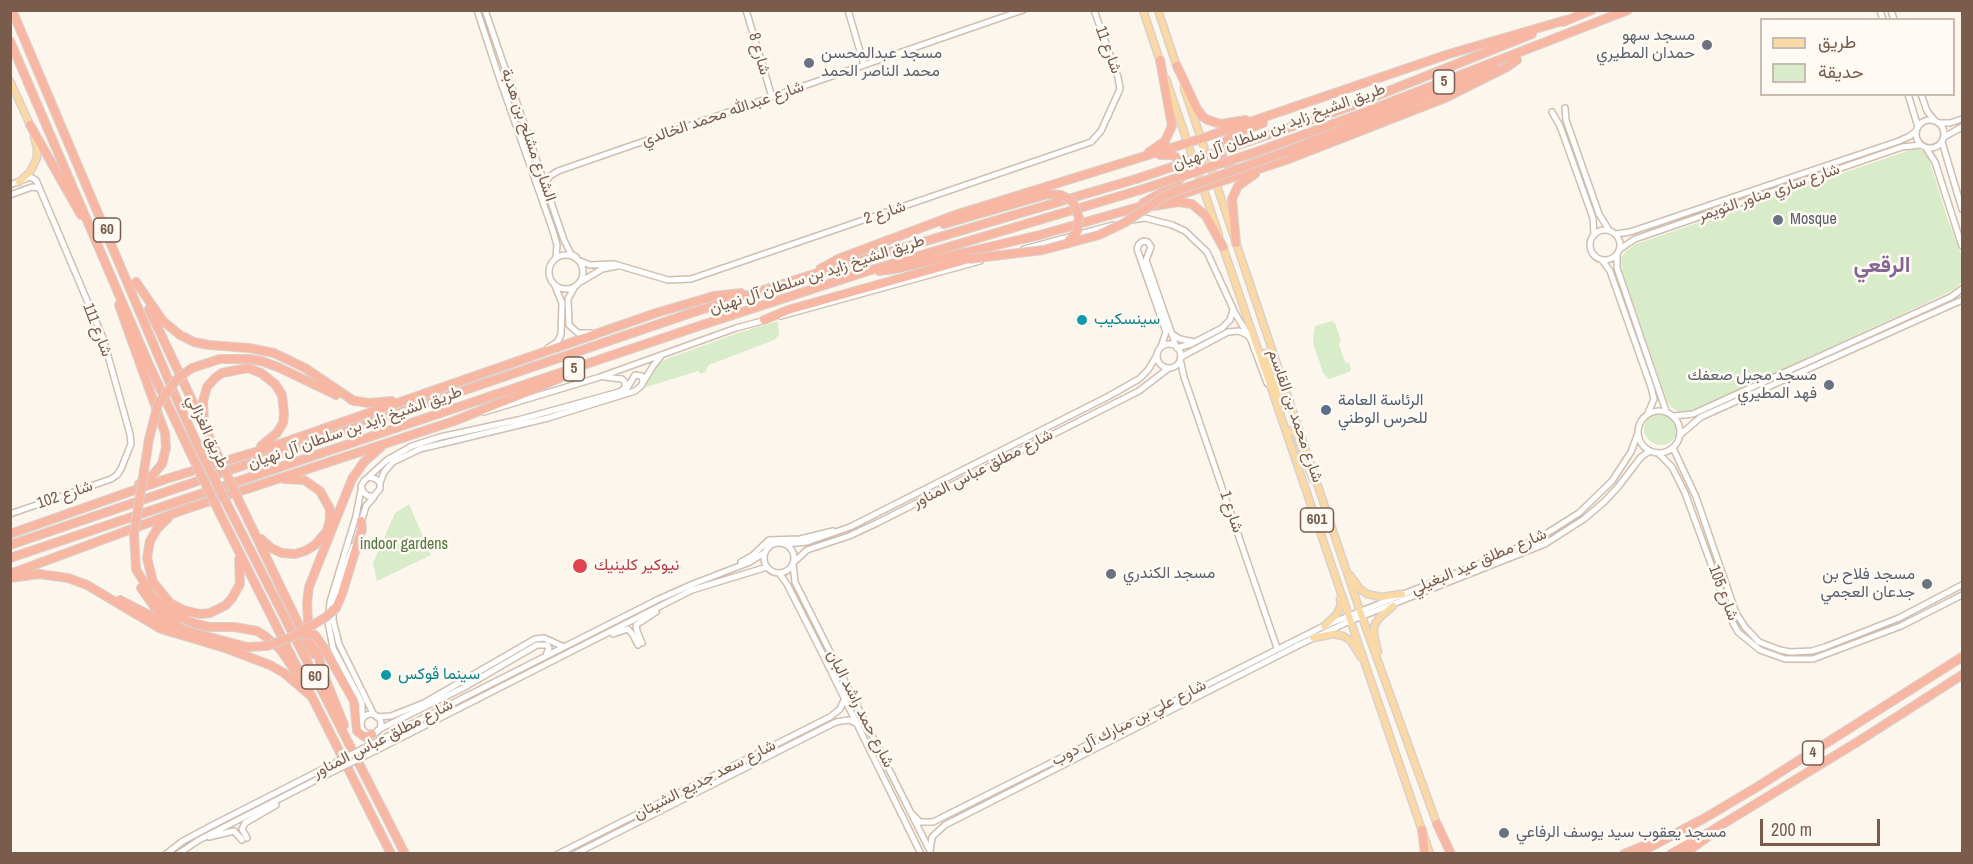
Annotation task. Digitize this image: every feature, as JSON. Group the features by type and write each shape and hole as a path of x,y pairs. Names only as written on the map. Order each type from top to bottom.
{"highway":[{"name":"طريق الغزالي","path":"14,10 200,450 404,851"},
{"name":"طريق الشيخ زايد بن سلطان آل نهيان","path":"10,545 752,293 1136,179 1256,139 1352,106 1592,10"},
{"name":"طريق الشيخ زايد بن سلطان آل نهيان","path":"10,558 868,271 1140,190 1259,151 1534,48 1628,10"},
{"path":"811,275 838,259 958,214 1141,159 1449,54 1566,20"},
{"name":"طريق الغزالي","path":"10,41 150,367 219,512 391,853"},
{"path":"868,271 895,269 1040,235 1129,211 1255,170 1517,60 1534,48"},
{"path":"1079,177 1150,151 1165,141 1172,122 1160,60"},
{"path":"1177,66 1197,109 1208,120 1228,123 1294,108"},
{"path":"1255,170 1243,171 1230,168 1223,159 1222,144 1234,135 1294,108"},
{"path":"30,125 77,211 88,224"},
{"path":"1129,211 1175,185 1183,175 1181,161 1172,155 1141,159"},
{"path":"1236,243 1232,204 1234,192 1249,177 1287,155"},
{"path":"764,320 788,310 969,259 1036,251 1067,244 1110,230 1154,201 1175,191 1287,155"},
{"path":"877,245 1048,194 1061,195 1076,206 1079,218 1077,231 1067,244"},
{"path":"1129,211 1178,202 1192,204 1206,216 1223,247"},
{"path":"107,231 136,282 325,678 342,717 350,744"},
{"path":"109,269 126,328 162,422 166,448 162,464 152,476 112,498"},
{"path":"136,282 163,321 180,335 194,342 249,348 280,356 305,368 354,401"},
{"path":"10,534 166,479 237,458 699,300 752,293"},
{"path":"225,641 186,627 164,615 145,595 136,569 134,534 151,430 158,404 178,378 192,368 220,359 249,359 278,367 344,399 354,401 368,403 389,401 431,391"},
{"path":"10,576 183,510 454,421 531,391 588,364"},
{"path":"205,427 202,401 207,387 215,378 222,373 248,369 268,377 282,395 283,423 277,433 264,445 237,458"},
{"path":"236,468 382,408"},
{"path":"325,678 307,614 312,579 358,470 380,448 411,435"},
{"path":"256,485 294,478 303,480 313,485 326,500 330,509 330,519 322,539 305,551 295,554 282,553 271,548 256,534"},
{"path":"183,510 168,518 157,529 148,548 150,575 162,596 170,603 183,610 200,614 210,613 226,605 240,584 241,569 236,546"},
{"path":"107,596 123,601 177,628 247,647 267,646 299,633 326,617 336,608 362,529 361,521"},
{"path":"136,569 153,596 180,618 210,627 246,628 266,636 280,649 298,676 307,684"},
{"path":"10,576 39,574 56,576 87,585 161,629 225,648 274,667 314,699"},
{"path":"299,633 306,632 315,636 324,648 354,701 357,731 365,736 375,732"},
{"name":"4","path":"1637,854 1757,787 1962,657"},
{"name":"4","path":"1671,854 1859,741 1962,675"},
{"path":"1437,824 1449,854"},
{"path":"1422,830 1425,854"},
{"path":"1684,854 1702,842 1713,830"},
{"path":"1624,854 1659,841"}],"main road":[{"name":"شارع محمد بن القاسم","path":"1143,10 1430,854"},
{"name":"شارع محمد بن القاسم","path":"1158,10 1361,614 1437,824"},
{"path":"10,81 38,147 37,158 30,172 19,182"},
{"path":"1271,345 1275,336"},
{"path":"1257,343 1269,363 1282,404 1287,406 1290,401"},
{"path":"1288,435 1291,430 1295,431 1312,480 1318,485"},
{"path":"1346,569 1366,594 1381,597 1402,594"},
{"path":"1324,626 1339,611 1341,605 1339,587"},
{"path":"1392,606 1376,621 1373,631 1397,716"},
{"path":"1313,638 1333,634 1343,636 1352,642 1367,666"}],"street":[{"name":"الشارع مشلح بن هدبة","path":"477,10 553,231 557,245 556,258"},
{"name":"الشارع مشلح بن هدبة","path":"485,10 564,240 572,254 578,259"},
{"name":"شارع 8","path":"746,10 772,97"},
{"path":"848,10 864,65"},
{"name":"شارع عبدالله محمد الخالدي","path":"545,183 558,171 1023,10"},
{"name":"شارع 11","path":"1094,10 1118,77 1120,90"},
{"path":"482,28 487,28 490,24"},
{"path":"486,40 489,36 495,38"},
{"name":"شارع 2","path":"578,259 590,265 607,263 660,278 691,279 1085,144 1098,135 1120,90"},
{"path":"1909,96 1917,129 1916,139 1935,162 1962,246"},
{"path":"1921,96 1928,111 1944,129 1943,140 1962,209"},
{"path":"1565,108 1566,120 1599,214 1609,230 1616,234 1620,241 1617,268 1666,411"},
{"path":"1552,112 1560,126 1593,218 1594,235 1591,250 1610,271 1651,387 1654,399 1648,413 1640,422 1638,433 1641,444 1650,451 1658,453 1673,448 1681,434 1701,417 1962,300"},
{"path":"1917,129 1925,121 1950,123 1962,119"},
{"path":"1923,147 1935,148 1962,127"},
{"name":"شارع ساري مناور الثويمر","path":"1616,234 1630,232 1888,145 1911,136 1917,129"},
{"name":"شارع ساري مناور الثويمر","path":"1618,252 1635,239 1902,147 1923,147"},
{"name":"شارع عبدالله محمد الخالدي","path":"540,168 548,172 558,171"},
{"path":"10,185 33,177 39,188"},
{"path":"10,195 32,187 39,188"},
{"name":"شارع 111","path":"39,188 103,338 130,434 129,450 117,474"},
{"path":"454,421 531,399 764,320 1145,218 1180,228 1202,246 1210,257 1249,336 1263,375 1273,390"},
{"path":"1594,235 1601,230 1609,230"},
{"path":"1180,358 1146,260 1151,247 1148,242 1143,241 1137,249 1166,332 1156,355 1160,364 1184,376"},
{"path":"1602,260 1610,259 1618,252"},
{"path":"531,357 555,344 561,335 562,303 551,281 549,271 552,261 566,255 578,259 584,270 580,282"},
{"path":"613,328 582,334 571,328 567,303 574,288 580,282 602,268 619,266"},
{"path":"554,285 561,289 574,288"},
{"path":"1674,416 1693,414 1951,297 1962,289"},
{"path":"1161,347 1167,344 1177,347 1196,342 1222,328 1230,320 1234,309"},
{"path":"1170,368 1177,364 1180,358 1228,332 1239,331 1249,336"},
{"path":"1171,333 1180,339 1196,342"},
{"path":"375,732 380,723 336,638 333,611 366,506 379,492 384,472 393,462 420,449 548,418 635,391 662,355"},
{"name":"شارع مطلق عباس المناور","path":"785,544 807,542 850,527 1119,391 1148,370 1156,355"},
{"name":"شارع 1","path":"1180,358 1184,376 1277,648"},
{"name":"شارع مطلق عباس المناور","path":"793,563 807,550 849,536 877,523 1139,391 1170,368"},
{"path":"1148,370 1155,371 1157,378"},
{"path":"564,647 544,638 534,639 522,649 463,685 375,732 366,733 361,723 362,703 333,648 328,622 330,602 356,516 361,489 364,480 395,454 420,443 518,420 620,392 628,388 635,375 642,376 643,382"},
{"path":"600,376 624,380 625,388 620,392"},
{"path":"1648,413 1666,411 1674,416 1681,434"},
{"name":"شارع مطلق عيد البغيلي","path":"1361,614 1402,594 1518,548 1561,526 1598,496 1612,481 1622,467 1638,433"},
{"name":"شارع 105","path":"1673,448 1696,498 1738,632 1760,650 1791,660 1806,660 1901,626 1962,595"},
{"name":"شارع مطلق عيد البغيلي","path":"1349,618 1392,606 1532,551 1584,519 1618,487 1641,457 1650,451"},
{"name":"شارع 105","path":"1658,453 1672,467 1685,492 1728,601 1745,627 1759,642 1780,650 1800,652 1819,649 1882,626 1962,585"},
{"name":"شارع 102","path":"10,514 111,479 117,474"},
{"path":"369,477 380,483"},
{"path":"361,489 365,494 374,496"},
{"path":"725,572 752,556 769,540 800,539 850,527"},
{"path":"775,543 785,544 793,552 793,563 789,570 779,573 770,571 764,563 764,553 775,543"},
{"path":"1485,569 1486,564 1514,553 1518,548"},
{"name":"شارع مطلق عباس المناور","path":"166,854 183,841 564,647 684,588 750,562 764,553"},
{"name":"شارع حمد راشد البان","path":"793,563 795,582 931,853"},
{"name":"شارع مطلق عباس المناور","path":"178,854 199,840 667,603 713,582 767,567"},
{"name":"شارع حمد راشد البان","path":"779,573 878,763 921,854"},
{"path":"786,584 790,579 795,582"},
{"path":"599,637 628,629 640,644 636,625 667,603"},
{"name":"شارع علي بن مبارك آل دوب","path":"941,818 1277,648 1324,626 1349,618"},
{"name":"شارع علي بن مبارك آل دوب","path":"945,825 1349,618"},
{"path":"813,637 820,635 820,630"},
{"path":"1838,642 1841,649"},
{"path":"522,649 547,645 548,652 544,658"},
{"path":"362,719 368,714 391,716 463,685"},
{"name":"شارع سعد جديع الشيتان","path":"558,854 830,717 840,709 845,698"},
{"path":"1176,699 1175,704 1180,706"},
{"path":"1167,704 1170,706 1170,711"},
{"path":"830,717 834,724"},
{"name":"شارع سعد جديع الشيتان","path":"575,854 834,724 849,720 858,724"},
{"path":"878,763 882,765 886,760"},
{"path":"883,775 885,771 891,771"},
{"path":"722,772 722,777 726,779"},
{"path":"711,778 715,780 714,785"},
{"path":"199,840 234,831 244,839 242,830 245,823 290,794"},
{"path":"911,813 924,823 941,818 940,823 945,825 932,837 931,853"}],"green space":[{"path":"1916,148 1927,153 1962,257 1962,282 1954,290 1688,413 1672,408 1667,401 1622,271 1621,258 1626,251 1636,244"},
{"path":"778,321 779,335 774,340 709,365 701,374 698,371 643,388 658,364 666,359"},
{"path":"1332,321 1335,323 1341,340 1339,344 1345,362 1349,363 1351,369 1349,372 1329,379 1323,373 1313,342 1315,326"},
{"path":"1661,411 1673,416 1678,428 1673,440 1661,445 1649,440 1644,428 1649,416"},
{"name":"indoor gardens","path":"409,504 431,555 377,581 373,563 395,513"}],"place":[{"name":"مسجد سهو حمدان المطيري","path":"1707,45"},
{"name":"مسجد عبدالمحسن محمد الناصر الحمد","path":"809,63"},
{"name":"Mosque","path":"1778,220"},
{"name":"سينسكيب","path":"1082,320"},
{"name":"مسجد مجبل صعفك فهد المطيري","path":"1829,385"},
{"name":"الرئاسة العامة للحرس الوطني","path":"1326,410"},
{"name":"نيوكير كلينيك","path":"580,566"},
{"name":"مسجد الكندري","path":"1111,574"},
{"name":"مسجد فلاح بن جدعان العجمي","path":"1927,584"},
{"name":"سينما ڤوكس","path":"386,675"},
{"name":"مسجد يعقوب سيد يوسف الرفاعي","path":"1504,833"}],"district":[{"name":"الرقعي","path":"1882,266"}]}
